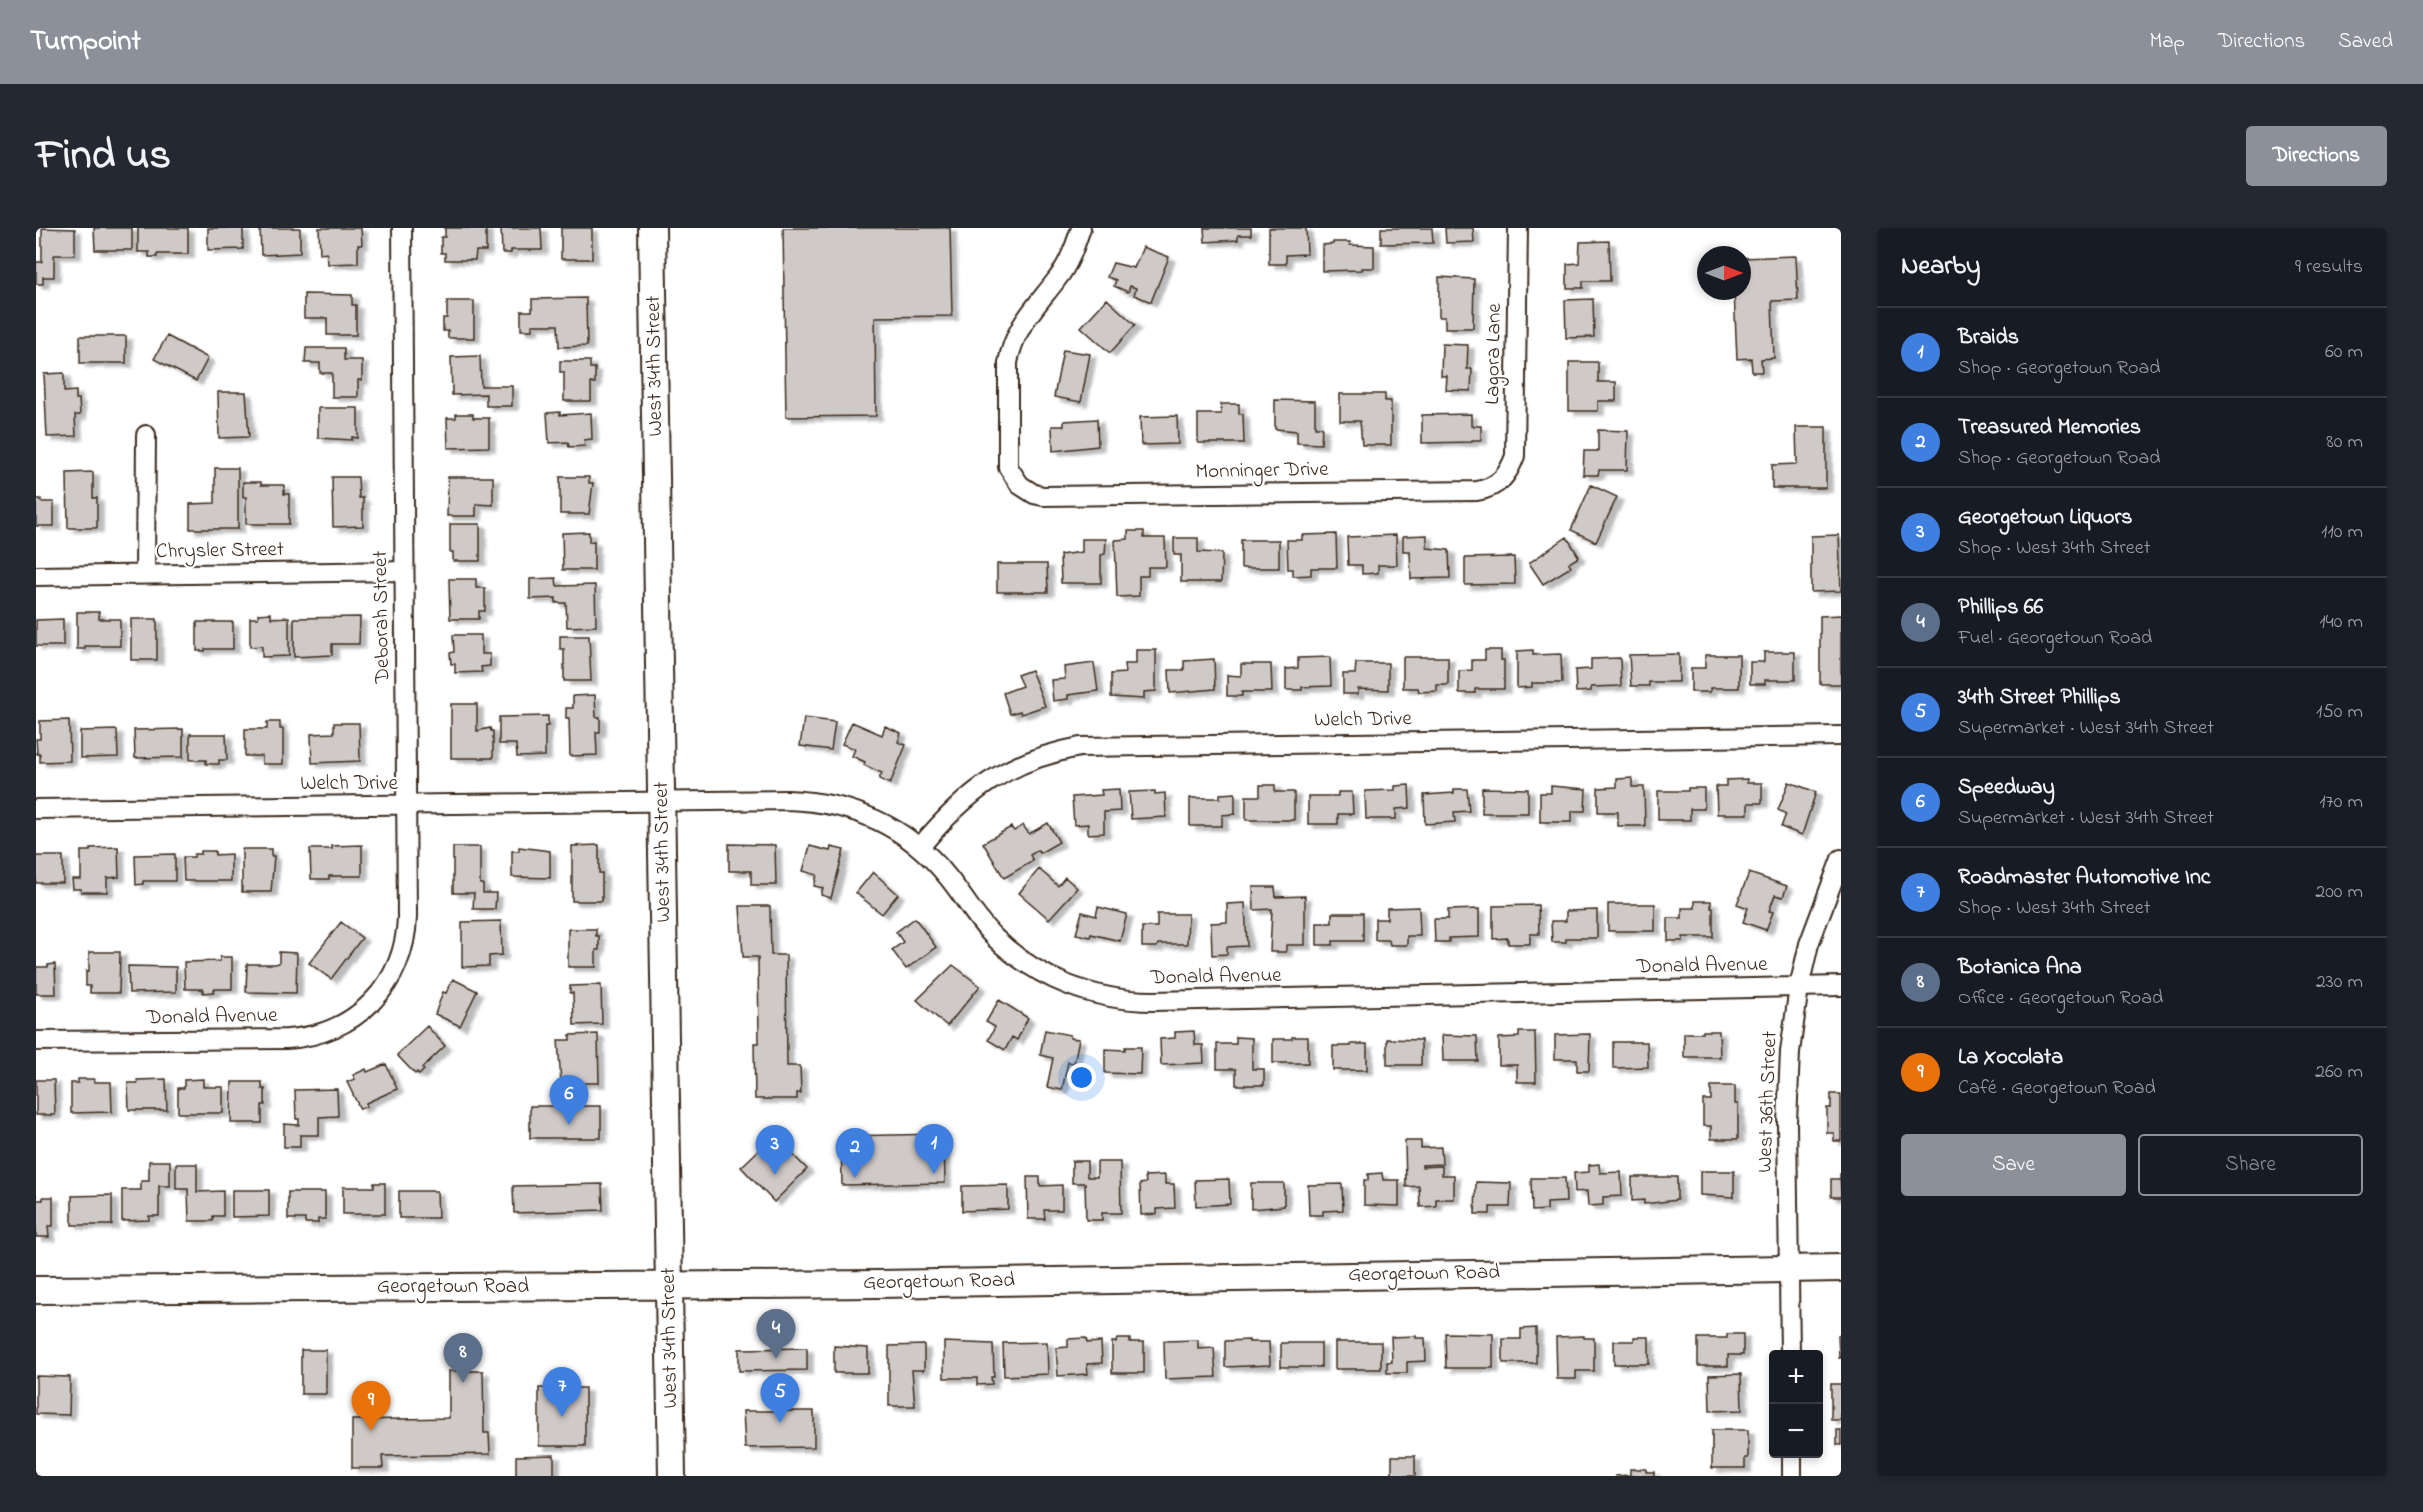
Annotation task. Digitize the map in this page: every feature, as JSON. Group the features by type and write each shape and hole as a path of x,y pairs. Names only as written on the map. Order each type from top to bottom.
{"main road":[{"name":"West 34th Street","path":"652,228 672,1476"},
{"name":"Georgetown Road","path":"36,1290 669,1286 1841,1268"}],"street":[{"name":"Deborah Street","path":"376,998 396,969 406,934 402,228"},
{"name":"Monninger Drive","path":"1081,228 1066,267 1028,313 1011,348 1007,368 1007,461 1010,471 1020,485 1034,494 1050,497 1477,491 1491,487 1504,478"},
{"name":"Lagora Lane","path":"1504,478 1515,456 1518,228"},
{"path":"145,574 146,435"},
{"name":"Chrysler Street","path":"36,576 404,571"},
{"name":"Welch Drive","path":"920,848 959,803 990,780 1024,762 1080,747 1841,736"},
{"name":"Donald Avenue","path":"663,803 787,800 836,805 863,814 889,826 920,848 948,878 984,927 1034,969 1060,982 1115,998 1153,1001 1841,986"},
{"name":"Welch Drive","path":"36,809 663,803"},
{"name":"West 36th Street","path":"1790,1350 1787,1083 1799,987 1816,923 1841,859"},
{"name":"Donald Avenue","path":"36,1041 296,1039 327,1032 345,1024 376,998"},
{"path":"1792,1458 1792,1476"}],"building":[{"path":"42,228 75,229 75,255 54,255 54,277 43,277 43,284 36,284 36,262 42,262"},
{"path":"94,228 132,228 132,250 95,250"},
{"path":"138,228 188,228 188,254 157,254 157,257 149,257 149,252 138,252"},
{"path":"208,228 243,228 243,249 208,250"},
{"path":"260,228 300,228 300,253 261,255"},
{"path":"319,228 361,228 362,245 358,245 358,263 328,264 327,253 320,254"},
{"path":"445,228 486,228 486,251 476,251 475,260 445,260 445,253 441,253 441,237 445,237"},
{"path":"501,228 541,228 542,250 511,250 511,253 502,253"},
{"path":"561,228 592,228 592,259 561,259"},
{"path":"783,228 950,228 952,316 875,317 876,416 786,417"},
{"path":"1204,228 1251,228 1251,235 1238,235 1238,240 1205,242"},
{"path":"1269,228 1306,228 1307,254 1286,255 1286,264 1269,264"},
{"path":"1381,228 1432,228 1433,243 1381,244"},
{"path":"1445,228 1473,228 1474,242 1446,243"},
{"path":"1609,241 1610,281 1583,281 1583,288 1567,288 1567,264 1579,263 1580,242"},
{"path":"1333,242 1374,246 1374,268 1322,271 1322,245 1333,244"},
{"path":"1143,247 1169,257 1151,302 1134,295 1136,288 1130,286 1128,292 1114,286 1116,280 1107,277 1113,263 1134,268"},
{"path":"1796,256 1798,300 1772,301 1774,358 1761,359 1762,372 1752,372 1751,358 1737,359 1734,300 1751,300 1751,258"},
{"path":"1439,277 1474,279 1473,328 1445,328 1445,317 1439,317"},
{"path":"304,294 352,295 352,305 356,305 356,335 327,335 327,318 304,318"},
{"path":"586,298 587,346 559,347 558,325 532,325 532,330 521,330 521,311 532,311 532,299"},
{"path":"1107,299 1135,325 1110,353 1081,327"},
{"path":"1593,299 1594,337 1566,338 1565,300"},
{"path":"447,301 474,301 474,338 448,338 448,331 443,331 443,318 447,318"},
{"path":"80,336 126,336 126,363 80,363"},
{"path":"167,336 208,358 196,381 154,359"},
{"path":"1442,344 1468,345 1467,369 1472,369 1471,391 1446,390 1447,376 1441,376"},
{"path":"306,348 344,348 344,360 362,360 362,380 358,380 358,397 332,397 332,373 320,373 320,363 305,363"},
{"path":"1063,350 1090,354 1081,402 1054,397"},
{"path":"480,356 481,386 512,386 512,406 486,406 486,394 452,395 451,357"},
{"path":"560,361 590,361 590,368 595,368 595,383 591,383 591,401 564,401 564,372 560,372"},
{"path":"1569,362 1598,362 1598,382 1616,382 1616,401 1598,401 1598,411 1569,411"},
{"path":"64,373 64,392 76,391 76,399 79,399 80,415 75,415 76,436 47,437 44,374"},
{"path":"218,392 246,392 249,437 219,438"},
{"path":"1340,394 1385,394 1385,401 1391,401 1391,445 1362,445 1360,421 1340,421"},
{"path":"1275,400 1315,401 1315,427 1322,427 1321,444 1297,443 1297,431 1275,429"},
{"path":"1221,404 1239,404 1239,414 1243,414 1244,443 1198,443 1198,414 1221,414"},
{"path":"318,408 358,408 358,438 352,437 352,440 318,438"},
{"path":"560,412 560,415 591,413 592,439 584,440 585,446 569,447 568,442 549,443 547,413"},
{"path":"456,414 473,414 473,418 489,418 489,447 448,448 447,418 456,418"},
{"path":"1471,414 1471,426 1481,426 1481,440 1422,443 1422,415"},
{"path":"1177,416 1178,444 1141,445 1140,417"},
{"path":"1097,419 1098,446 1053,451 1052,426 1064,426 1064,421"},
{"path":"1796,427 1826,427 1826,488 1772,488 1772,465 1797,464"},
{"path":"1598,430 1628,431 1627,470 1599,470 1598,475 1583,475 1584,451 1598,451"},
{"path":"215,468 238,468 238,529 190,529 190,504 215,503"},
{"path":"93,472 93,498 97,498 97,528 68,528 67,473"},
{"path":"332,477 358,477 359,498 363,498 363,526 333,527"},
{"path":"448,477 493,477 493,505 476,504 476,516 447,516"},
{"path":"560,477 589,477 589,483 593,483 589,514 560,514"},
{"path":"243,482 284,485 284,494 289,494 289,524 246,524 246,497 243,497"},
{"path":"1591,485 1617,497 1596,542 1571,530"},
{"path":"36,499 41,499 41,502 54,502 54,526 36,526"},
{"path":"450,524 480,524 480,561 453,561 453,552 450,552"},
{"path":"1128,531 1144,531 1144,538 1165,538 1166,567 1148,567 1148,576 1139,576 1139,596 1117,597 1115,540 1128,539"},
{"path":"589,532 589,542 594,541 594,570 563,570 562,533"},
{"path":"1336,534 1337,568 1311,568 1311,575 1293,576 1293,569 1288,569 1287,540 1302,540 1302,535"},
{"path":"1396,535 1397,565 1378,565 1378,573 1362,574 1362,565 1348,565 1347,537"},
{"path":"1427,535 1427,548 1449,550 1450,578 1411,579 1410,551 1403,551 1403,536"},
{"path":"1839,535 1841,591 1811,592 1811,536"},
{"path":"1567,537 1579,557 1569,563 1571,567 1543,584 1529,563"},
{"path":"1174,538 1198,538 1198,552 1222,553 1221,582 1181,582 1181,555 1174,555"},
{"path":"1082,539 1106,539 1105,554 1101,555 1101,583 1061,583 1060,555 1082,552"},
{"path":"1241,540 1279,540 1279,568 1241,568"},
{"path":"1514,557 1515,584 1465,585 1465,558"},
{"path":"997,564 1047,564 1048,592 997,592"},
{"path":"556,578 557,586 595,585 596,626 567,627 566,603 556,603 556,598 530,599 530,579"},
{"path":"449,579 476,579 476,588 485,588 485,611 479,611 479,619 450,619"},
{"path":"77,612 99,612 99,619 120,619 120,646 85,646 85,649 77,649"},
{"path":"271,613 271,618 289,617 289,656 262,657 262,646 250,647 250,618 258,618 258,614"},
{"path":"1841,615 1841,684 1820,684 1820,616"},
{"path":"360,617 359,644 332,644 332,655 294,657 294,618"},
{"path":"63,619 63,646 36,646 36,620"},
{"path":"131,619 157,619 157,660 131,660"},
{"path":"197,622 233,622 233,649 197,651"},
{"path":"453,635 481,635 481,654 490,654 490,666 481,667 482,672 455,673 455,664 451,664 450,653 454,652"},
{"path":"560,636 589,636 591,681 564,681 564,649 560,649"},
{"path":"1136,650 1156,650 1156,691 1144,692 1144,699 1111,697 1111,674 1125,673 1124,664 1136,664"},
{"path":"1485,650 1501,650 1501,660 1504,660 1504,689 1475,689 1475,693 1459,693 1459,671 1472,670 1472,660 1485,660"},
{"path":"1533,650 1533,655 1561,654 1562,683 1532,683 1532,687 1517,688 1517,651"},
{"path":"1764,652 1795,652 1795,680 1765,680 1765,684 1750,684 1750,662 1764,662"},
{"path":"1679,654 1679,682 1649,682 1649,686 1631,686 1629,655"},
{"path":"1705,655 1739,655 1739,688 1710,688 1710,692 1691,692 1691,668 1705,668"},
{"path":"1330,657 1331,686 1286,690 1286,669 1298,668 1298,658"},
{"path":"1403,657 1448,657 1448,685 1437,685 1437,691 1419,692 1418,688 1403,688"},
{"path":"1620,658 1621,686 1591,687 1591,691 1576,692 1575,670 1591,669 1591,659"},
{"path":"1214,659 1215,689 1170,693 1169,670 1184,670 1184,661"},
{"path":"1094,663 1098,691 1068,695 1068,699 1053,701 1051,680 1065,679 1064,667"},
{"path":"1356,663 1388,663 1388,690 1358,689 1358,694 1343,694 1343,674 1355,674"},
{"path":"1241,664 1271,664 1272,692 1242,692 1242,696 1227,696 1227,675 1241,676"},
{"path":"1031,670 1045,706 1021,714 1020,711 1010,714 1003,693 1022,686 1017,675"},
{"path":"595,695 596,717 600,717 600,732 596,732 597,755 570,756 569,718 566,718 566,708 573,708 573,696"},
{"path":"451,704 477,704 477,731 490,728 493,731 493,758 451,758"},
{"path":"548,716 548,726 545,726 545,756 517,757 516,744 499,744 499,717"},
{"path":"804,718 835,722 831,750 800,746"},
{"path":"69,720 70,761 40,762 36,739 40,739 40,721"},
{"path":"267,722 280,722 280,729 283,729 283,764 262,764 262,756 245,756 245,729 267,729"},
{"path":"852,722 882,735 885,726 901,733 898,742 906,745 890,784 879,779 882,773 864,765 865,762 852,756 855,749 842,744"},
{"path":"334,723 359,723 360,761 312,763 311,734 334,733"},
{"path":"183,729 183,757 135,758 134,730"},
{"path":"117,730 118,757 80,758 80,731"},
{"path":"190,734 226,734 227,760 219,760 219,764 206,764 206,760 190,760"},
{"path":"1632,778 1632,787 1644,787 1645,826 1618,826 1618,812 1598,812 1598,788 1617,787 1617,779"},
{"path":"1747,779 1747,783 1762,783 1762,803 1748,803 1748,814 1717,814 1716,786 1726,786 1726,780"},
{"path":"1789,782 1816,792 1802,835 1781,827 1786,814 1778,810"},
{"path":"1260,785 1275,785 1275,792 1294,792 1294,820 1246,820 1246,796 1260,796"},
{"path":"1409,785 1410,808 1396,809 1396,819 1366,819 1365,791 1395,790 1395,786"},
{"path":"1551,786 1586,789 1585,811 1572,811 1572,822 1540,822 1540,793 1551,793"},
{"path":"1482,788 1528,789 1528,813 1482,813"},
{"path":"1688,788 1704,788 1704,809 1690,809 1690,820 1658,820 1658,791 1688,791"},
{"path":"1119,789 1120,811 1104,812 1104,833 1088,834 1088,824 1074,825 1072,797 1102,795 1101,790"},
{"path":"1454,789 1467,789 1469,811 1454,812 1455,822 1425,824 1424,795 1454,793"},
{"path":"1155,791 1155,794 1165,793 1166,817 1131,819 1129,792"},
{"path":"1338,792 1352,792 1353,814 1338,814 1338,824 1308,824 1308,796 1338,796"},
{"path":"1235,793 1235,814 1222,815 1222,826 1190,826 1190,798 1220,798 1220,794"},
{"path":"1048,823 1059,842 1040,853 1038,850 1030,855 1033,861 1004,878 983,843 1011,827 1014,831 1023,825 1029,834"},
{"path":"729,844 775,845 776,885 751,885 751,871 729,871"},
{"path":"362,845 362,876 329,876 329,879 311,879 310,849"},
{"path":"599,845 602,901 572,901 572,846"},
{"path":"810,846 830,851 831,847 844,850 831,898 821,895 823,888 814,886 817,875 803,871"},
{"path":"118,847 119,877 107,878 107,892 81,892 81,889 73,889 72,879 81,879 81,851 90,851 90,848"},
{"path":"453,847 480,847 480,884 483,884 483,893 496,893 495,909 473,909 474,893 453,893"},
{"path":"519,847 550,851 550,878 512,877 512,851 519,851"},
{"path":"242,849 271,849 271,856 274,856 271,892 242,892"},
{"path":"201,851 215,851 215,855 231,854 231,881 184,881 183,857 194,857 194,854 201,854"},
{"path":"175,854 175,881 143,881 143,884 136,885 135,855"},
{"path":"36,856 63,856 63,883 36,883"},
{"path":"1039,869 1058,886 1065,877 1077,888 1049,919 1019,893"},
{"path":"873,872 898,894 882,914 856,893"},
{"path":"1749,873 1787,886 1783,897 1775,895 1769,911 1773,912 1766,930 1743,922 1748,908 1737,904"},
{"path":"1253,887 1275,887 1276,897 1305,896 1305,945 1286,945 1286,952 1270,952 1272,909 1254,910"},
{"path":"1695,901 1711,901 1713,937 1683,937 1683,941 1668,941 1668,918 1682,918 1682,908 1695,908"},
{"path":"1245,903 1247,946 1227,947 1227,954 1212,955 1211,923 1227,922 1227,904"},
{"path":"1608,904 1655,904 1655,931 1608,931"},
{"path":"1538,905 1539,934 1530,934 1530,944 1508,944 1508,938 1493,939 1493,906"},
{"path":"740,906 770,906 771,955 786,955 787,1066 800,1066 801,1093 797,1093 797,1099 755,1099 754,1043 759,1043 758,957 743,957"},
{"path":"1098,907 1127,914 1120,941 1091,934 1090,937 1076,934 1082,912 1096,916"},
{"path":"1419,907 1420,936 1407,936 1407,945 1390,945 1389,940 1375,940 1375,919 1387,919 1387,908"},
{"path":"1479,909 1479,937 1449,938 1449,942 1435,942 1434,919 1448,919 1448,910"},
{"path":"1597,910 1597,938 1566,938 1566,942 1552,942 1551,921 1566,921 1566,911"},
{"path":"1332,913 1363,913 1363,941 1333,941 1333,945 1317,945 1317,923 1332,923"},
{"path":"1157,914 1188,914 1187,944 1158,944 1157,947 1142,947 1142,927 1157,927"},
{"path":"915,918 936,947 906,969 892,950 903,942 896,932"},
{"path":"501,921 502,955 489,956 489,966 462,967 462,922"},
{"path":"341,922 362,938 331,979 309,963"},
{"path":"568,929 596,929 596,936 599,936 599,950 596,950 596,967 568,967"},
{"path":"89,952 120,952 119,993 90,993 90,986 86,986"},
{"path":"279,952 297,953 296,993 246,992 247,964 279,963"},
{"path":"220,957 232,957 232,989 214,989 214,992 203,993 203,989 185,989 184,962 220,961"},
{"path":"55,964 56,994 36,994 36,967 48,967 48,965"},
{"path":"953,965 980,986 947,1026 917,1000"},
{"path":"128,966 176,967 176,992 129,993"},
{"path":"453,979 477,991 460,1026 435,1014 443,992 446,993"},
{"path":"601,985 602,1024 574,1025 573,993 570,993 570,986"},
{"path":"999,1000 1028,1018 1017,1040 1012,1037 1005,1050 988,1040 995,1027 986,1022"},
{"path":"427,1026 445,1046 422,1068 424,1070 419,1075 417,1072 415,1074 397,1055"},
{"path":"1045,1030 1079,1039 1074,1063 1068,1062 1062,1090 1047,1087 1053,1058 1040,1055"},
{"path":"1194,1031 1195,1045 1203,1045 1204,1063 1161,1065 1160,1039 1175,1038 1175,1032"},
{"path":"1703,1031 1719,1031 1720,1057 1684,1057 1684,1033 1703,1033"},
{"path":"1519,1032 1535,1032 1536,1082 1517,1082 1517,1065 1499,1065 1499,1038 1519,1037"},
{"path":"598,1034 599,1083 561,1083 558,1040 570,1040 570,1035"},
{"path":"1590,1034 1589,1071 1577,1071 1577,1059 1555,1059 1555,1035"},
{"path":"1442,1035 1477,1036 1478,1061 1443,1061"},
{"path":"1236,1037 1252,1038 1252,1069 1264,1069 1264,1085 1236,1085 1236,1069 1217,1069 1217,1044 1236,1044"},
{"path":"1292,1037 1308,1037 1308,1063 1273,1063 1273,1039 1292,1039"},
{"path":"1387,1039 1421,1040 1421,1065 1387,1065"},
{"path":"1613,1042 1647,1042 1648,1067 1613,1068"},
{"path":"1351,1044 1367,1044 1367,1070 1333,1070 1333,1046 1351,1046"},
{"path":"1125,1047 1141,1047 1140,1074 1105,1073 1105,1049 1125,1050"},
{"path":"386,1064 397,1089 366,1103 367,1106 360,1109 347,1082 355,1079 353,1075 366,1069 367,1072"},
{"path":"78,1079 111,1082 112,1112 71,1113 71,1083 78,1083"},
{"path":"166,1079 167,1110 129,1110 128,1083 138,1083 137,1080"},
{"path":"203,1079 203,1087 223,1087 223,1113 178,1113 178,1088 184,1088 184,1080"},
{"path":"36,1080 54,1080 55,1115 36,1115"},
{"path":"232,1082 262,1082 262,1089 265,1089 265,1105 262,1105 262,1123 231,1123"},
{"path":"1711,1086 1735,1086 1735,1104 1738,1104 1738,1139 1711,1139 1711,1126 1703,1126 1703,1100 1711,1100"},
{"path":"337,1089 338,1116 319,1117 319,1135 300,1135 300,1147 284,1147 284,1124 299,1125 299,1119 296,1119 295,1090"},
{"path":"1831,1094 1841,1094 1841,1141 1834,1141 1834,1133 1827,1133 1827,1108 1831,1108"},
{"path":"530,1106 601,1106 601,1138 530,1138"},
{"path":"944,1134 945,1183 842,1185 841,1136"},
{"path":"775,1141 780,1146 782,1144 807,1169 774,1202 741,1167 762,1147 765,1150"},
{"path":"1405,1141 1421,1141 1421,1148 1441,1147 1442,1164 1422,1165 1422,1167 1442,1166 1442,1175 1454,1175 1454,1199 1436,1199 1436,1206 1420,1207 1419,1186 1406,1187"},
{"path":"149,1161 170,1161 170,1186 159,1186 159,1216 149,1216 149,1220 122,1221 122,1190 141,1190 141,1181 149,1181"},
{"path":"1072,1161 1087,1161 1087,1177 1097,1177 1097,1162 1120,1162 1121,1213 1102,1213 1102,1220 1086,1220 1085,1183 1072,1183"},
{"path":"176,1164 197,1164 197,1192 223,1191 223,1216 213,1216 213,1221 189,1221 188,1189 176,1189"},
{"path":"1599,1164 1600,1173 1621,1172 1622,1196 1603,1197 1603,1205 1588,1206 1587,1191 1575,1192 1574,1173 1589,1172 1589,1165"},
{"path":"1700,1171 1734,1171 1734,1197 1700,1195"},
{"path":"1382,1173 1383,1180 1399,1180 1399,1206 1364,1205 1364,1180 1368,1180 1368,1174"},
{"path":"1840,1173 1841,1197 1831,1197 1831,1179 1840,1179"},
{"path":"1165,1175 1165,1184 1174,1184 1175,1208 1157,1209 1157,1214 1141,1215 1140,1184 1146,1183 1145,1176"},
{"path":"1027,1177 1040,1177 1040,1186 1062,1185 1062,1210 1044,1210 1045,1219 1028,1219"},
{"path":"1632,1177 1677,1177 1677,1200 1644,1204 1644,1200 1632,1201"},
{"path":"1531,1178 1565,1178 1566,1202 1547,1203 1547,1210 1532,1211"},
{"path":"1229,1179 1230,1204 1196,1206 1195,1180"},
{"path":"1476,1182 1511,1183 1510,1207 1490,1207 1490,1214 1475,1214"},
{"path":"374,1183 385,1183 385,1214 343,1214 343,1187 374,1187"},
{"path":"1251,1183 1284,1183 1284,1206 1251,1209"},
{"path":"602,1184 603,1210 514,1213 513,1186"},
{"path":"1342,1184 1343,1210 1323,1211 1323,1215 1309,1215 1308,1185"},
{"path":"1008,1185 1008,1209 962,1211 962,1186"},
{"path":"232,1190 269,1190 269,1216 232,1217"},
{"path":"399,1191 437,1191 438,1218 399,1218"},
{"path":"288,1192 325,1192 325,1219 318,1219 318,1223 305,1223 305,1219 288,1219"},
{"path":"112,1195 112,1225 72,1225 72,1196"},
{"path":"53,1197 53,1226 48,1226 49,1237 36,1237 36,1200"},
{"path":"1536,1328 1536,1363 1503,1363 1503,1339 1521,1339 1521,1329"},
{"path":"1445,1333 1493,1334 1493,1368 1446,1368"},
{"path":"1727,1334 1743,1334 1743,1355 1728,1355 1728,1366 1698,1366 1698,1338 1727,1338"},
{"path":"1838,1335 1841,1335 1841,1358 1839,1358"},
{"path":"1416,1336 1416,1338 1425,1338 1426,1361 1407,1362 1407,1373 1387,1373 1387,1362 1392,1362 1391,1337"},
{"path":"1584,1336 1584,1338 1594,1338 1594,1371 1576,1371 1576,1379 1557,1379 1556,1337"},
{"path":"1634,1337 1649,1337 1649,1364 1614,1364 1614,1341 1634,1341"},
{"path":"1086,1338 1087,1343 1101,1342 1102,1363 1087,1364 1088,1374 1058,1376 1056,1348 1068,1347 1068,1339"},
{"path":"1117,1339 1144,1342 1144,1373 1112,1373 1112,1342 1116,1342"},
{"path":"1198,1340 1198,1349 1214,1348 1216,1377 1165,1379 1164,1341"},
{"path":"1249,1340 1249,1342 1269,1342 1270,1365 1225,1367 1225,1341"},
{"path":"944,1342 993,1344 994,1377 991,1377 992,1384 977,1385 977,1378 944,1378"},
{"path":"1047,1342 1048,1374 1004,1376 1003,1343"},
{"path":"1335,1342 1381,1342 1381,1369 1335,1369"},
{"path":"1281,1343 1321,1343 1321,1367 1281,1367"},
{"path":"924,1345 924,1370 912,1370 915,1406 889,1406 889,1346"},
{"path":"834,1346 868,1348 868,1373 834,1373"},
{"path":"807,1348 807,1370 739,1371 739,1349"},
{"path":"301,1350 326,1350 326,1394 301,1394"},
{"path":"449,1371 483,1371 484,1433 489,1433 490,1454 382,1456 383,1468 352,1468 352,1420 449,1418"},
{"path":"1741,1374 1742,1410 1710,1411 1709,1375"},
{"path":"36,1376 70,1377 69,1415 36,1414"},
{"path":"1831,1384 1841,1384 1841,1420 1831,1420"},
{"path":"539,1388 585,1388 585,1446 539,1446"},
{"path":"743,1411 814,1411 814,1447 745,1448"},
{"path":"1712,1430 1748,1430 1748,1458 1745,1458 1745,1468 1712,1468"},
{"path":"1837,1430 1841,1430 1841,1445 1837,1445"},
{"path":"554,1455 554,1476 516,1476 516,1456"},
{"path":"1392,1456 1415,1456 1415,1476 1390,1476"},
{"path":"1630,1469 1646,1469 1646,1472 1654,1472 1654,1476 1615,1476 1630,1475"}],"place":[{"name":"Speedway","path":"569,1125"},
{"name":"Braids","path":"934,1174"},
{"name":"Georgetown Liquors","path":"775,1175"},
{"name":"Treasured Memories","path":"855,1178"},
{"name":"Phillips 66","path":"776,1359"},
{"name":"Botanica Ana","path":"463,1383"},
{"name":"Roadmaster Automotive Inc","path":"562,1417"},
{"name":"34th Street Phillips","path":"780,1423"},
{"name":"La Xocolata","path":"371,1431"}]}
